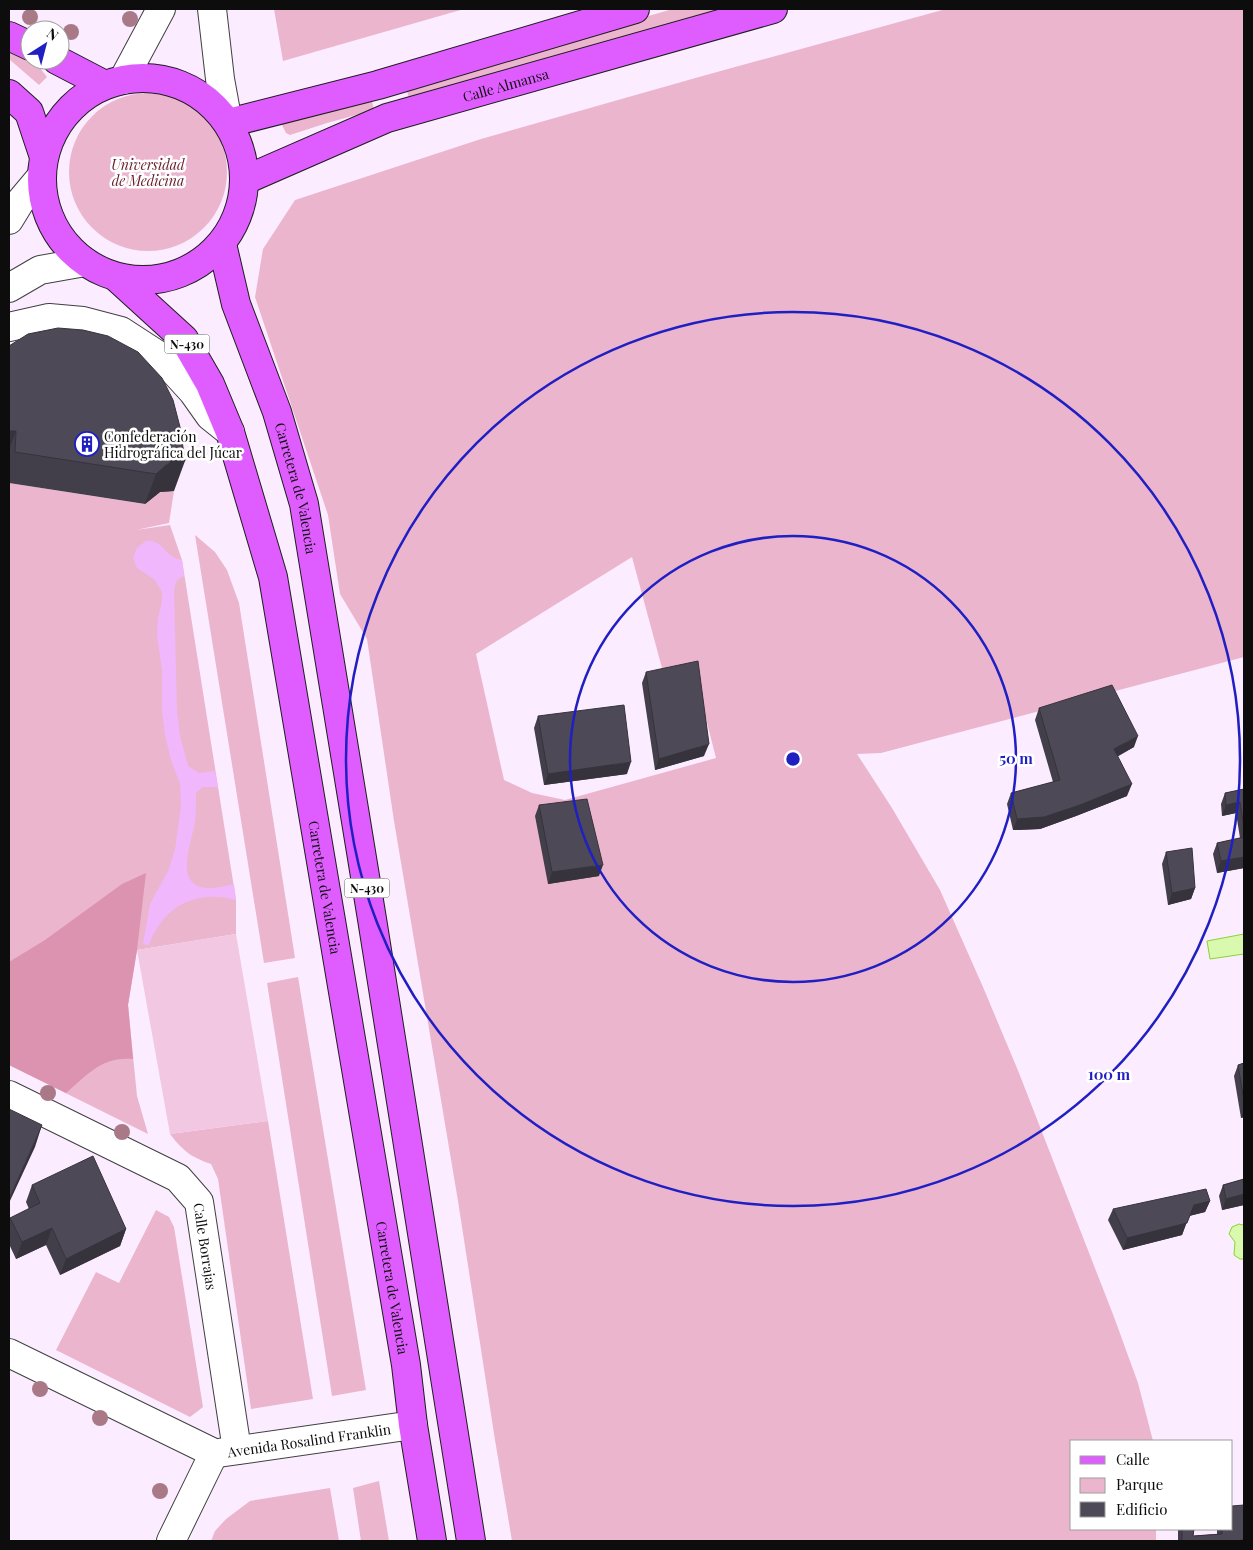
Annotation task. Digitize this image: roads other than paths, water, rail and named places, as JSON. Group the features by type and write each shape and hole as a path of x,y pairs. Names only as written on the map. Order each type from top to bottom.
{"main road":[{"path":"228,123 378,85 636,9"},
{"name":"Calle Almansa","path":"245,180 387,118 772,9"},
{"path":"70,65 114,83"},
{"path":"9,94 28,112 42,167 46,210 61,239 85,262 116,277 155,280 192,269 222,244 239,214 245,180 239,146 228,123 203,98 165,80 114,83 84,97 65,113 52,134 42,167"},
{"name":"Carretera de Valencia","path":"222,244 236,304 277,412 304,504 471,1541"},
{"name":"Carretera de Valencia","path":"116,277 184,339 210,384 230,432 273,577 406,1365 413,1425 432,1541"}],"street":[{"path":"114,83 161,9"},
{"path":"212,9 220,79 228,123"},
{"path":"9,220 42,167"},
{"path":"9,288 40,270 85,262"},
{"path":"9,327 49,318 83,321 121,331 161,356 193,392 210,416 230,432"},
{"name":"Calle Borrajas","path":"9,1095 178,1178 199,1202 226,1452"},
{"path":"9,1353 226,1452"},
{"name":"Avenida Rosalind Franklin","path":"171,1541 226,1452 413,1425"}],"place":[{"name":"Confederación Hidrográfica del Júcar","path":"87,444"}],"park label":[{"name":"Universidad de Medicina","path":"148,172"}]}
